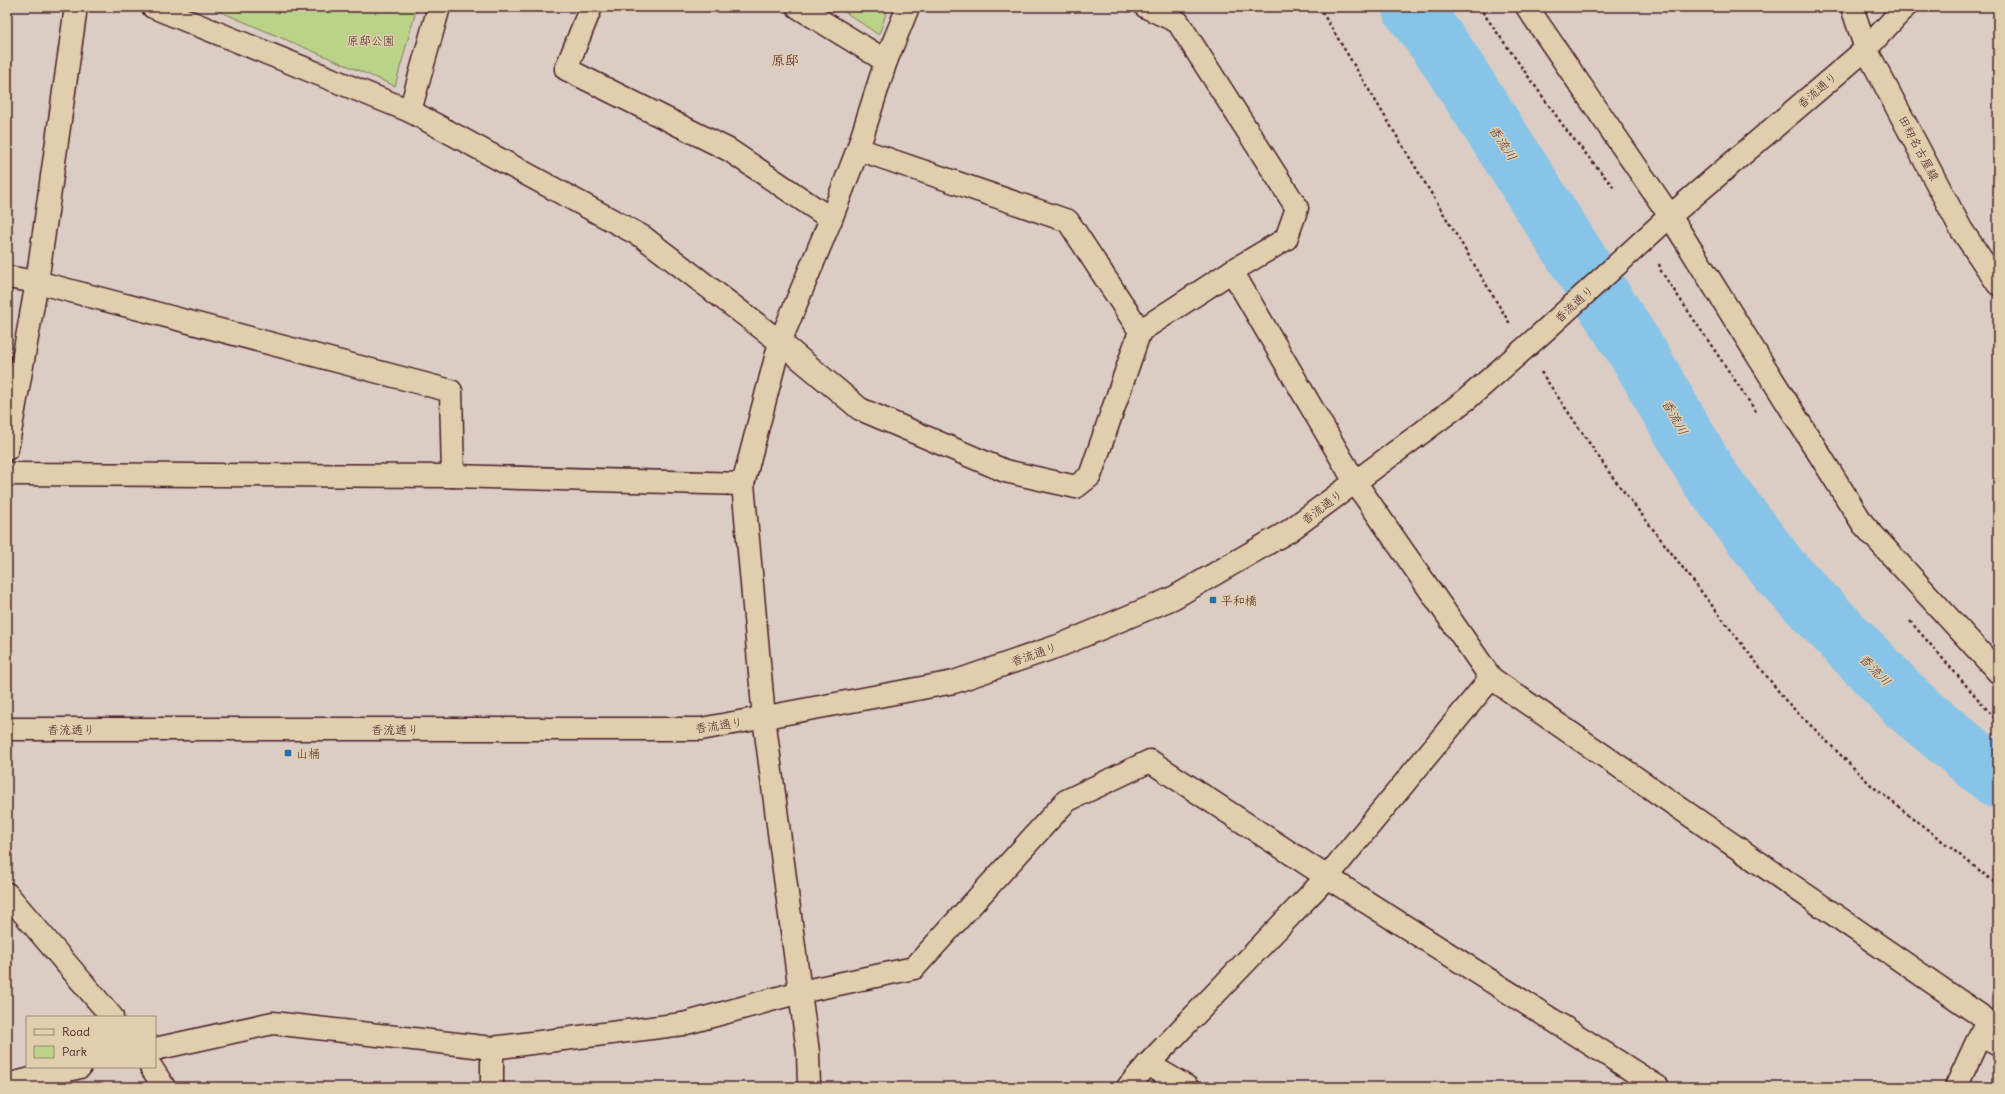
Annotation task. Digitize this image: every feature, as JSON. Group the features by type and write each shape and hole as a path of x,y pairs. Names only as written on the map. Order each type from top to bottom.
{"street":[{"path":"7,450 37,282 76,7"},
{"path":"153,7 410,111 643,237 780,342 860,409 1005,471 1076,487 1090,476 1140,331 1232,271 1286,239 1297,208 1178,22 1146,7"},
{"path":"410,111 439,7"},
{"path":"591,7 566,69 729,150 831,219"},
{"path":"798,7 886,61"},
{"path":"809,1087 808,1052 764,718 743,484 780,342 858,149 886,61 908,7"},
{"name":"田籾名古屋線","path":"1852,7 1866,48 1961,229 1998,284"},
{"name":"香流通り","path":"7,729 701,729 954,682 1061,645 1173,598 1289,531 1466,399 1541,334 1670,216 1866,48 1905,7"},
{"path":"1535,10 1670,216 1863,524 1998,672"},
{"path":"858,149 1068,221 1140,331"},
{"path":"1232,271 1355,482 1491,678 1987,1020 1956,1087"},
{"path":"7,277 37,282 451,391 453,476"},
{"path":"7,474 453,476 743,484"},
{"path":"1128,1087 1148,1064 1327,877 1491,678"},
{"path":"156,1049 273,1023 492,1048 683,1024 800,992 914,968 1066,800 1150,761 1327,877 1658,1087"},
{"path":"7,894 111,1016"},
{"path":"492,1048 492,1087"},
{"path":"1148,1064 1188,1087"},
{"path":"7,1085 76,1068"},
{"path":"152,1068 164,1087"}],"lane":[{"path":"1978,1038 1998,1048"}],"path":[{"path":"1319,7 1524,348 1612,475 1786,701 1872,786 1998,885"},
{"path":"1992,1087 1998,1075"}],"green space":[{"name":"原邸公園","path":"209,7 417,7 395,86"},
{"path":"838,7 888,7 879,35"}],"waterway":[{"name":"香流川","path":"1411,7 1446,54 1641,358 1709,477 1780,571 1909,705 1998,779"}],"place":[{"name":"平和橋","path":"1213,600"},
{"name":"山桶","path":"288,753"}],"district":[{"name":"原邸","path":"785,60"}]}
